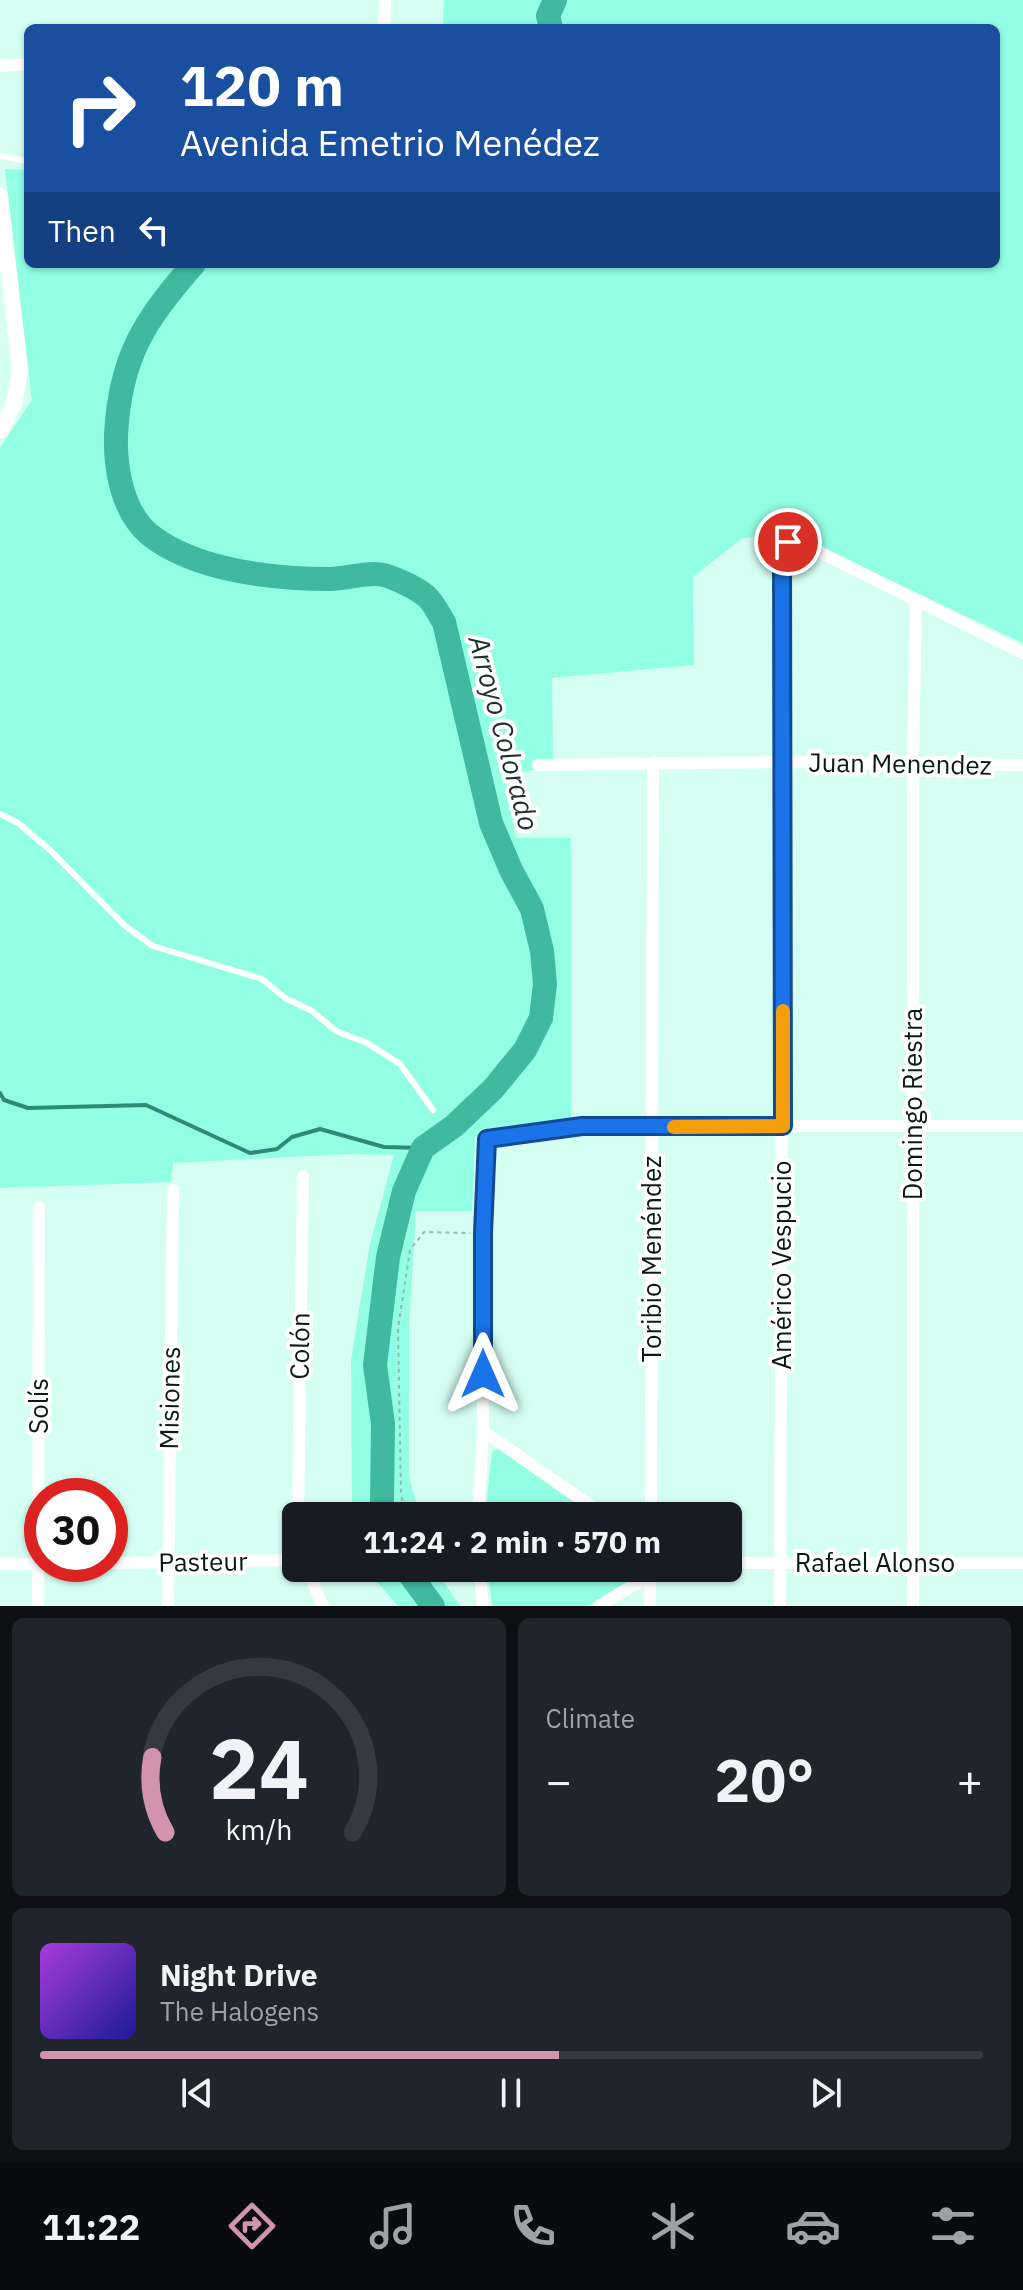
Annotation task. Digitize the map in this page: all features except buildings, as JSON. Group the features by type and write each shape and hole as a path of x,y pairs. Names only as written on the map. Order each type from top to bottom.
{"street":[{"path":"384,24 385,0"},
{"path":"0,66 24,64"},
{"path":"0,196 20,371 18,391 4,426"},
{"name":"Américo Vespucio","path":"780,1606 782,551 788,542 805,545 916,601"},
{"path":"916,601 1023,653"},
{"name":"Domingo Riestra","path":"913,1606 913,764 916,601"},
{"name":"Toribio Menéndez","path":"651,1502 653,762"},
{"name":"Juan Menendez","path":"538,765 784,762 1023,765"},
{"path":"479,1502 483,1431 483,1233 486,1143 490,1138 582,1126 1023,1126"},
{"name":"Colón","path":"298,1502 303,1176"},
{"name":"Misiones","path":"168,1606 173,1190"},
{"name":"Solís","path":"39,1207 42,1478"},
{"path":"483,1431 585,1502"},
{"name":"Pasteur","path":"128,1563 282,1560"},
{"name":"Rafael Alonso","path":"742,1563 1023,1563"},
{"path":"0,1564 24,1564"},
{"name":"Solís","path":"38,1606 41,1582"},
{"path":"313,1582 323,1606"},
{"path":"480,1582 483,1606"},
{"path":"599,1606 636,1582"},
{"path":"650,1606 653,1582"}],"lane":[{"path":"0,156 24,160"},
{"path":"0,814 18,823 50,850 124,925 153,946 262,979 285,998 312,1011 336,1031 367,1043 400,1064 433,1110"}],"path":[{"path":"403,1502 398,1328 410,1250 424,1232 483,1233"}],"green space":[{"path":"444,0 1023,0 1023,643 788,532 741,539 693,577 694,665 552,678 553,768 505,773 516,838 571,838 571,1137 475,1136 472,1211 416,1211 409,1325 409,1477 416,1502 352,1502 351,1360 370,1244 394,1155 352,1154 173,1163 171,1182 0,1188 0,448 32,400 5,169 24,170 24,268 1000,268 1000,24 443,24"},
{"path":"500,1448 574,1502 487,1502 492,1452"},
{"path":"377,1582 444,1582 460,1606 398,1606"},
{"path":"489,1582 628,1582 600,1601 586,1606 492,1606"}],"waterway":[{"name":"Arroyo Colorado","path":"550,24 548,16 555,0"},
{"name":"Arroyo Colorado","path":"191,268 148,322 129,362 123,384 118,408 117,461 122,489 133,514 150,535 169,547 212,565 261,575 308,579 378,574 407,584 430,600 444,622 491,823 532,909 542,951 545,984 541,1018 525,1050 493,1089 454,1126 423,1148 404,1191 388,1257 375,1365 383,1424 382,1502"},
{"path":"0,1093 4,1100 28,1108 146,1105 250,1153 277,1149 292,1137 320,1129 384,1147 423,1148"},
{"name":"Arroyo Colorado","path":"415,1582 433,1606"}],"slow traffic":[{"path":"674,1127 783,1126 783,1011"}],"route":[{"path":"483,1374 487,1139 582,1126 783,1126 782,551 788,542"}]}
